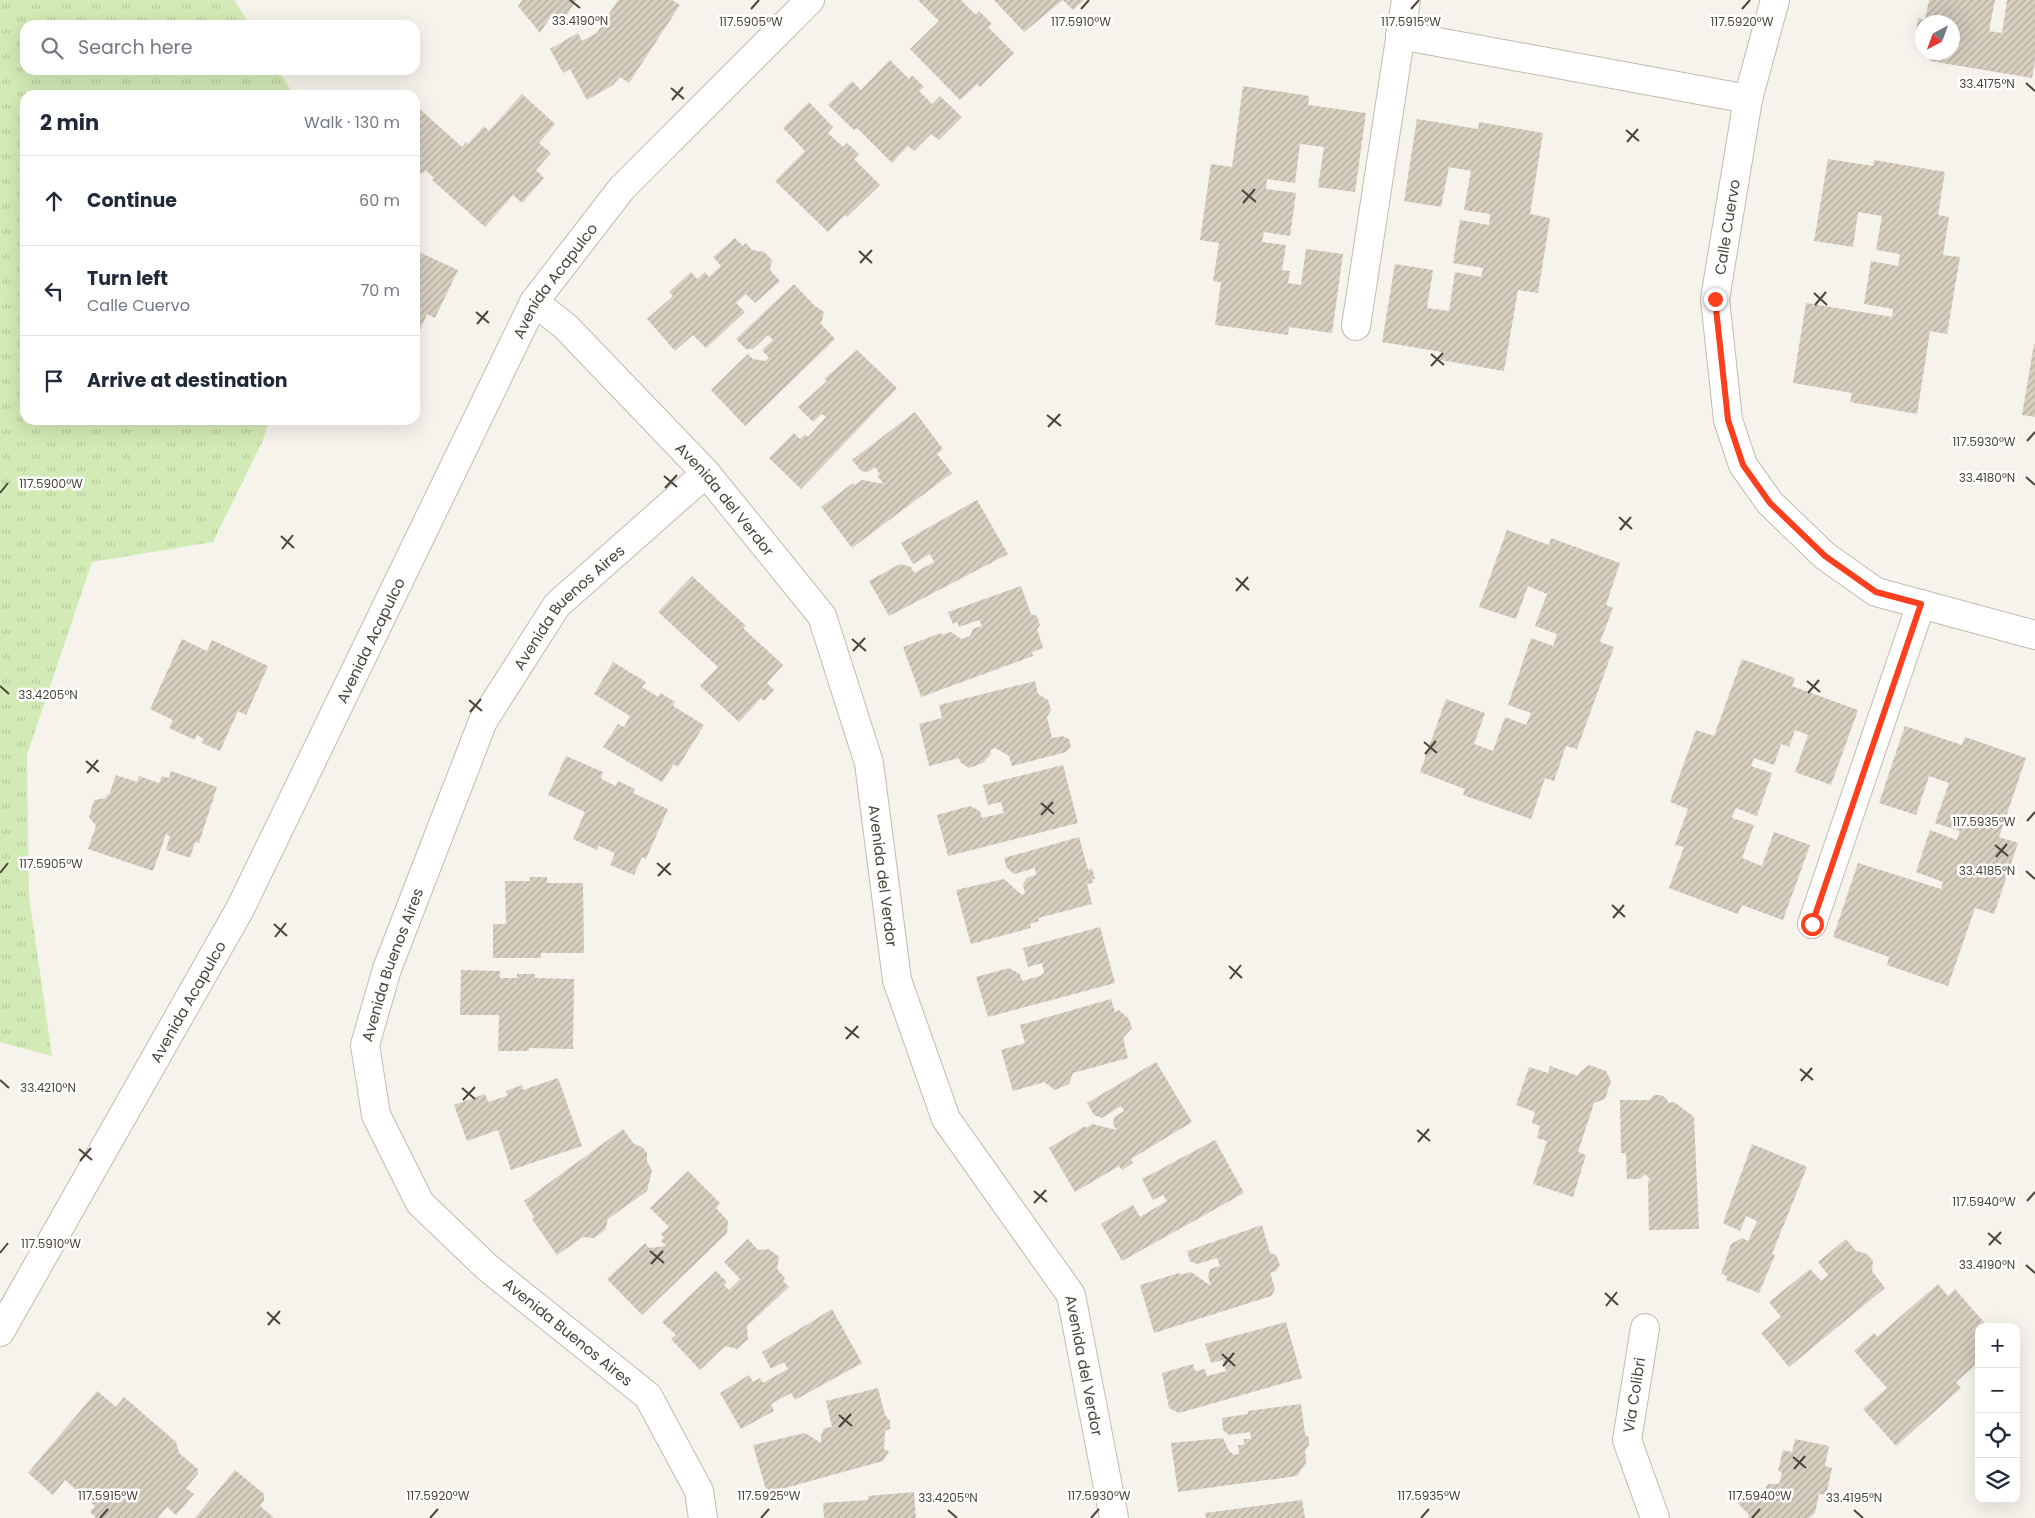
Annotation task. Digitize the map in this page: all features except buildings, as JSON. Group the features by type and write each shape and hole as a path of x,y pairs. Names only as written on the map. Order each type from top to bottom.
{"street":[{"name":"Avenida Acapulco","path":"0,1332 240,909 534,302 622,188 810,0"},
{"path":"1356,326 1406,0"},
{"name":"Calle Cuervo","path":"1775,0 1748,99 1715,299 1728,420 1743,465 1770,503 1825,556 1876,592 2035,636"},
{"path":"1400,35 1748,99"},
{"name":"Avenida del Verdor","path":"534,302 565,326 706,473 822,616 870,763 897,980 946,1119 1071,1295 1114,1518"},
{"name":"Avenida Buenos Aires","path":"703,1518 699,1492 648,1396 488,1268 420,1203 376,1115 365,1045 387,969 483,722 557,605 706,473"},
{"path":"1812,924 1921,604"},
{"name":"Via Colibri","path":"1646,1328 1627,1440 1655,1518"}],"green space":[{"path":"0,0 234,0 247,20 20,20 20,75 281,75 291,90 20,90 20,425 268,425 263,440 213,542 92,562 27,755 29,896 52,1056 0,1042"}],"route":[{"path":"1715,299 1728,420 1743,465 1770,503 1825,556 1876,592 1921,604 1812,924"}]}
